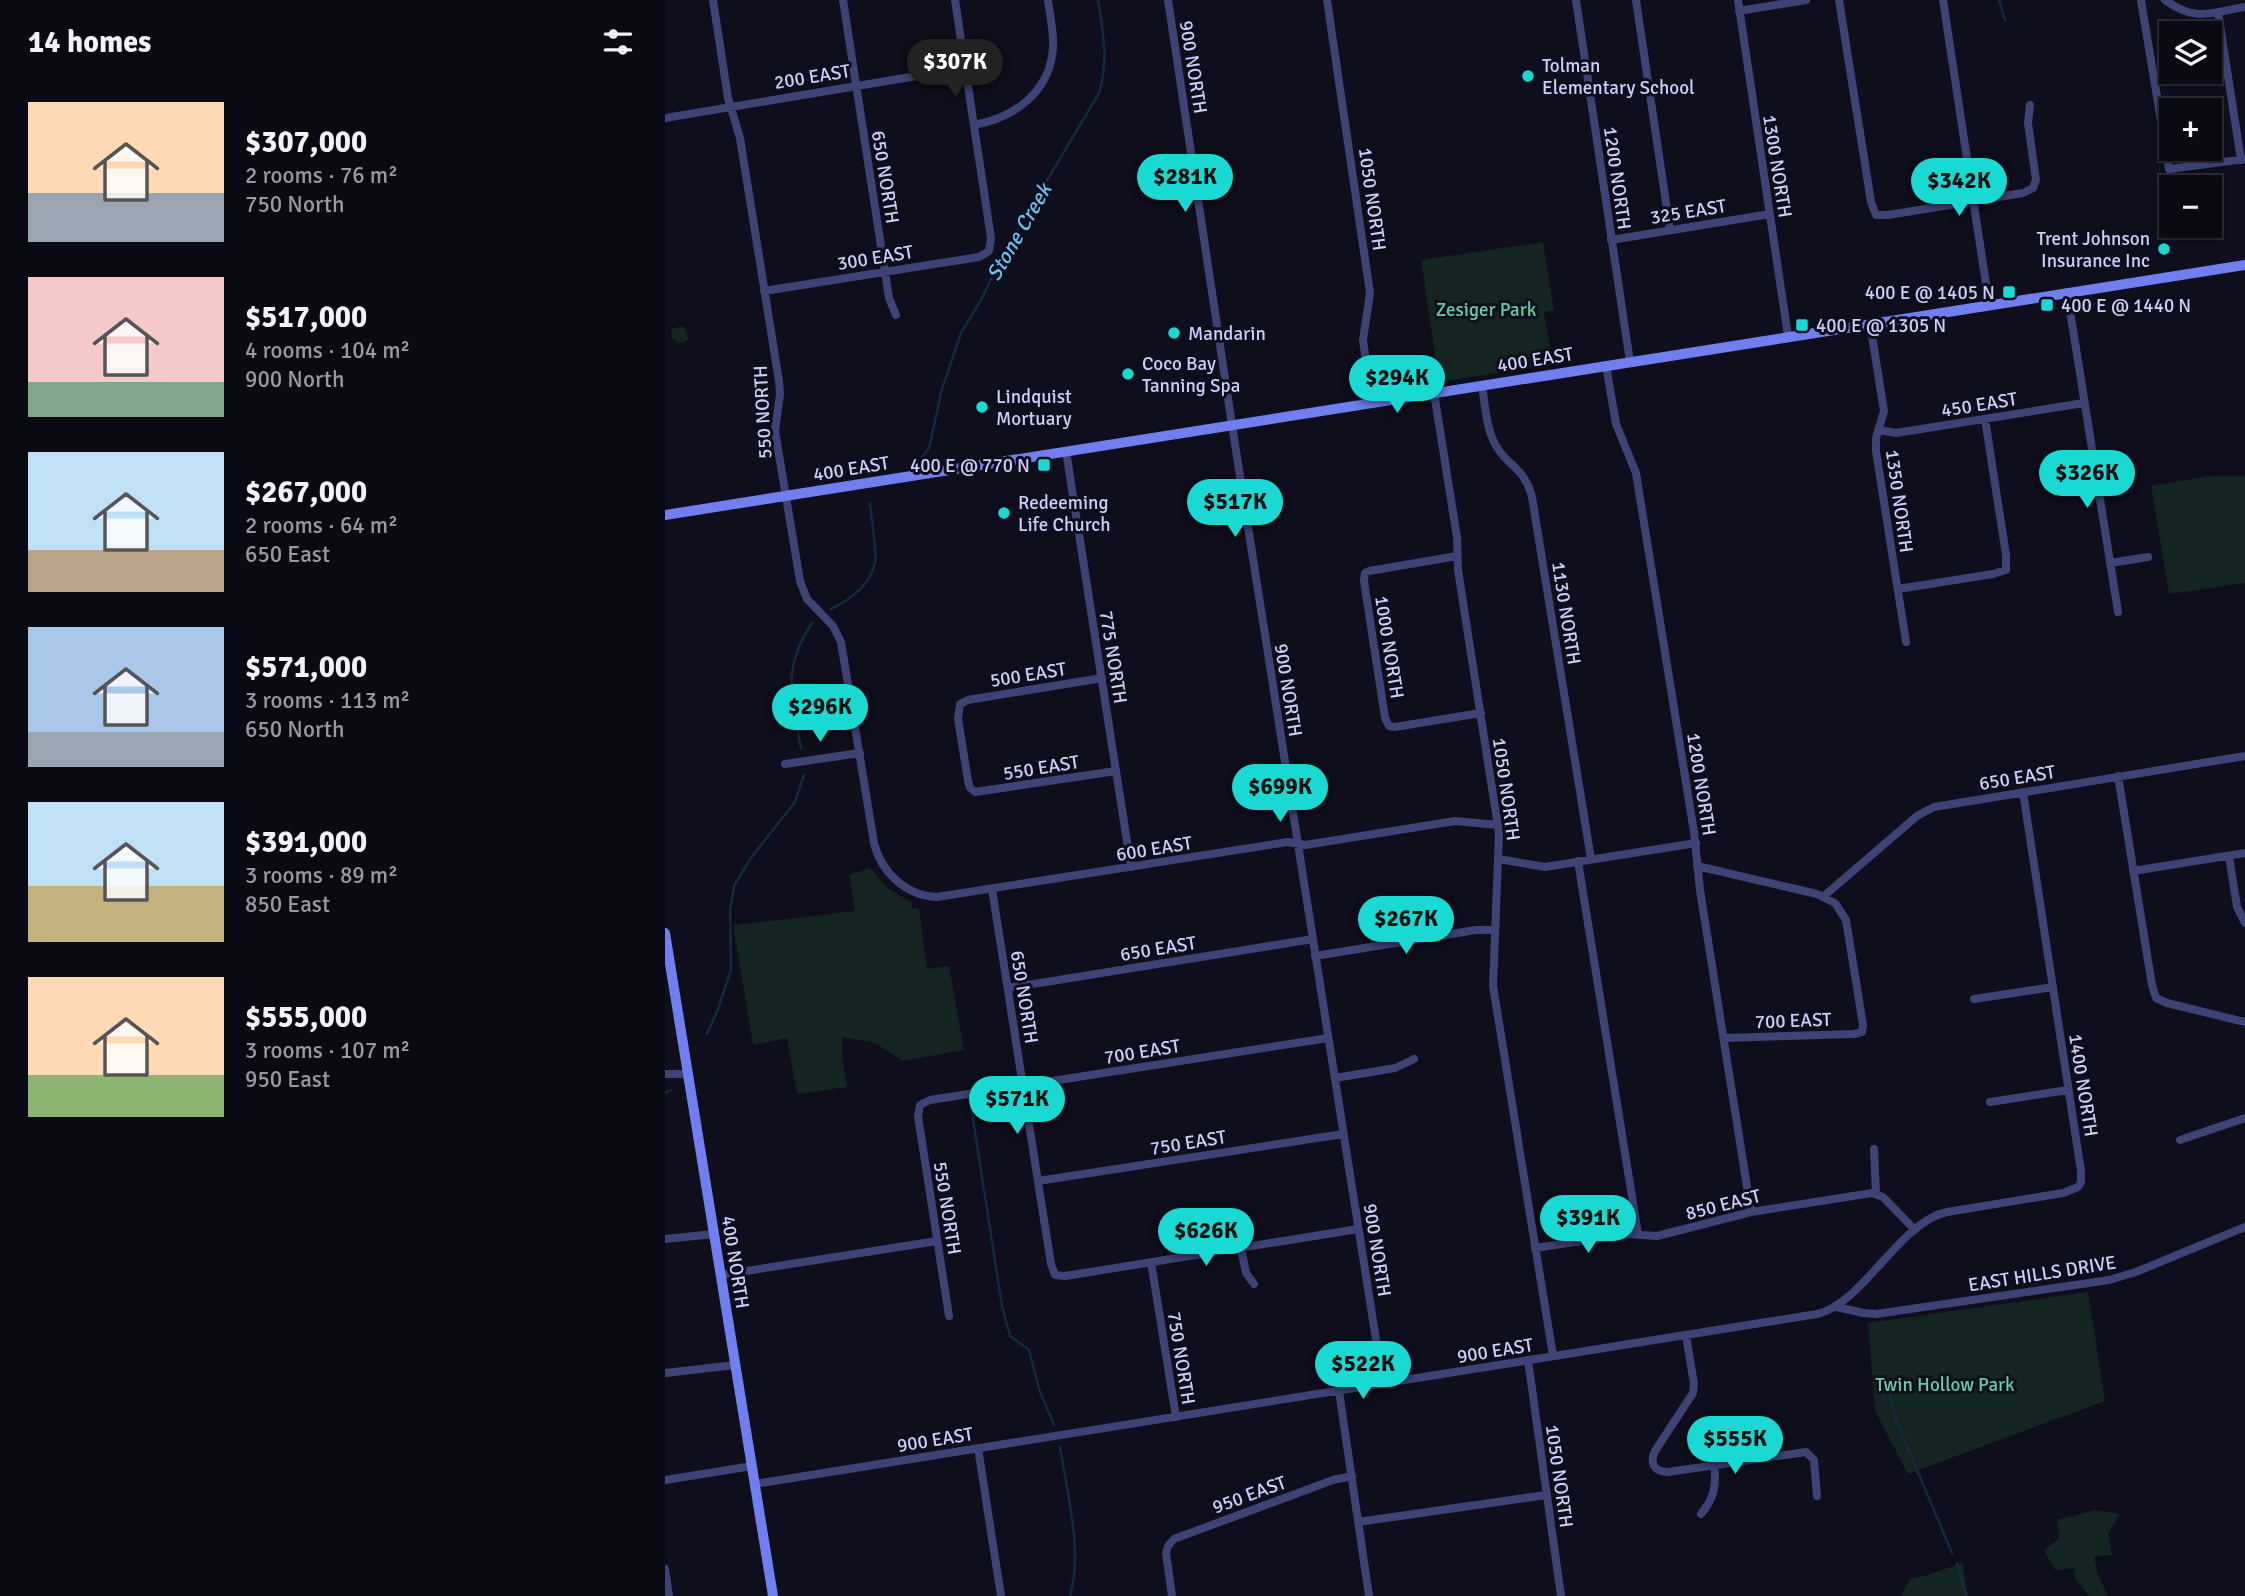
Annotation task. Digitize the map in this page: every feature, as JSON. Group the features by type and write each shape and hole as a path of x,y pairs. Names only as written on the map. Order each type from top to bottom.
{"main road":[{"name":"400 EAST","path":"665,515 2245,265"},
{"name":"400 NORTH","path":"665,933 773,1596"}],"street":[{"name":"550 NORTH","path":"713,0 730,107 740,138 779,387 775,431 801,588 811,605 833,626 843,648 875,849 883,867 901,884"},
{"name":"650 NORTH","path":"843,0 884,272 889,298 896,315"},
{"path":"955,0 974,125 995,121 1014,112 1028,101 1044,78 1053,46 1048,0"},
{"name":"900 NORTH","path":"1168,0 1383,1384"},
{"name":"1050 NORTH","path":"1327,0 1369,286 1370,305 1363,340 1372,402"},
{"name":"1200 NORTH","path":"1576,0 1630,362"},
{"path":"1636,0 1670,230"},
{"name":"1300 NORTH","path":"1738,0 1788,336"},
{"path":"1739,11 1806,0"},
{"path":"1839,0 1871,202 1876,215 2024,193 2033,187 2036,176 2028,123 2030,105"},
{"path":"1943,0 1989,304"},
{"path":"2141,0 2167,166 2172,170 2243,159 2217,12"},
{"path":"2165,0 2176,9 2187,13 2245,7"},
{"name":"200 EAST","path":"665,118 965,68"},
{"name":"300 EAST","path":"764,291 979,257 989,251 991,238 974,125"},
{"name":"325 EAST","path":"1612,240 1770,214"},
{"path":"2067,292 2118,612"},
{"name":"1350 NORTH","path":"1870,323 1884,411 1876,451 1906,642"},
{"name":"1200 NORTH","path":"1606,365 1616,424 1636,474 1696,843 1697,866 1751,1212"},
{"name":"1130 NORTH","path":"1482,385 1494,443 1505,458 1522,472 1532,497 1591,859"},
{"name":"1050 NORTH","path":"1434,393 1498,825 1493,986 1553,1356"},
{"name":"450 EAST","path":"1879,430 1895,433 2084,403"},
{"path":"1898,589 2006,570 1985,419"},
{"name":"775 NORTH","path":"1066,451 1131,867"},
{"name":"1000 NORTH","path":"1457,556 1371,570 1365,573 1364,581 1383,704 1389,726 1481,713"},
{"path":"2110,563 2148,557"},
{"name":"500 EAST","path":"972,791 958,718 960,704 973,699 1102,678"},
{"path":"785,764 860,753"},
{"name":"650 EAST","path":"1824,896 1922,812 1939,805 2245,756"},
{"name":"550 EAST","path":"972,791 982,793 1116,771"},
{"path":"2118,776 2156,998 2245,1022"},
{"name":"1400 NORTH","path":"2023,792 2081,1171 2078,1187"},
{"name":"600 EAST","path":"901,884 923,895 937,898 1288,842 1305,845 1455,821 1498,825"},
{"path":"1499,859 1539,867 1696,843"},
{"path":"2133,871 2245,853"},
{"path":"2229,856 2237,907 2245,923"},
{"path":"1578,862 1638,1234"},
{"path":"1697,866 1824,896"},
{"name":"650 NORTH","path":"992,889 1051,1264 1055,1275 1065,1276 1151,1262"},
{"name":"700 EAST","path":"1724,1038 1854,1034 1862,1031 1846,920 1840,907 1824,896"},
{"path":"1315,956 1476,930 1495,930"},
{"name":"650 EAST","path":"1008,988 1313,939"},
{"path":"1974,999 2053,987"},
{"name":"700 EAST","path":"920,1105 930,1100 1328,1038"},
{"path":"1335,1078 1395,1068 1414,1059"},
{"path":"665,1074 688,1074"},
{"path":"1990,1102 2069,1090"},
{"name":"550 NORTH","path":"920,1105 918,1116 949,1316"},
{"path":"2180,1140 2245,1118"},
{"name":"750 EAST","path":"1038,1181 1343,1134"},
{"path":"1874,1149 1876,1194 1883,1197 1915,1230"},
{"name":"900 EAST","path":"755,1484 1817,1314 1837,1307 1915,1230 1932,1217 1942,1213 2063,1194 2078,1187"},
{"name":"850 EAST","path":"1535,1248 1616,1235 1657,1236 1751,1212 1876,1194"},
{"name":"EAST HILLS DRIVE","path":"1837,1307 1876,1314 2109,1280 2136,1272 2245,1227"},
{"path":"1151,1262 1359,1229"},
{"path":"665,1239 714,1234"},
{"path":"721,1275 937,1241"},
{"path":"1241,1248 1246,1273 1254,1284"},
{"name":"750 NORTH","path":"1151,1262 1176,1417"},
{"path":"1686,1335 1693,1393 1654,1454 1654,1467 1665,1472 1806,1452 1814,1460 1817,1496"},
{"name":"1050 NORTH","path":"1528,1360 1560,1596"},
{"path":"665,1373 735,1365"},
{"path":"1339,1391 1369,1596"},
{"path":"978,1448 1001,1596"},
{"path":"1702,1514 1714,1491 1714,1465"},
{"path":"665,1480 752,1466"},
{"name":"950 EAST","path":"1172,1596 1166,1553 1177,1538 1333,1480 1352,1476"},
{"path":"1358,1522 1546,1495"},
{"path":"665,1569 669,1596"}],"green space":[{"name":"Zesiger Park","path":"1543,242 1554,310 1544,312 1553,364 1439,382 1421,260"},
{"path":"683,326 689,338 678,343 672,338 671,329"},
{"path":"2210,476 2245,476 2245,583 2169,594 2151,486"},
{"path":"870,868 888,888 912,903 912,908 919,909 927,969 949,966 964,1050 903,1061 875,1043 842,1037 847,1087 797,1094 787,1038 753,1045 733,925 855,911 849,875"},
{"name":"Twin Hollow Park","path":"2088,1292 2105,1401 1908,1474 1875,1411 1868,1323"},
{"path":"2096,1510 2120,1514 2108,1533 2112,1555 2094,1556 2097,1572 2108,1596 2089,1596 2075,1578 2074,1568 2055,1570 2044,1551 2059,1538 2057,1520"},
{"path":"1963,1563 1967,1596 1901,1596 1910,1579"}],"waterway":[{"name":"Stone Creek","path":"918,463 929,448 942,389 961,333 981,300 1002,256 1099,93 1104,58 1098,0"},
{"path":"1999,0 2005,20"},
{"name":"Stone Creek","path":"831,609 858,591 869,578 875,563 870,503"},
{"name":"Stone Creek","path":"801,748 792,699 793,670 802,640 812,623"},
{"name":"Stone Creek","path":"707,1034 731,970 730,910 734,886 750,859 795,802 804,775"},
{"name":"Stone Creek","path":"665,1093 671,1090"},
{"path":"971,1106 1002,1306 1010,1336 1029,1350 1040,1392 1054,1425"},
{"path":"1889,1391 1896,1420 1952,1553"},
{"path":"1060,1447 1074,1541 1074,1579 1070,1596"},
{"path":"1957,1563 1967,1596"}],"place":[{"name":"Tolman Elementary School","path":"1528,76"},
{"name":"Trent Johnson Insurance Inc","path":"2164,249"},
{"name":"400 E @ 1405 N","path":"2009,292"},
{"name":"400 E @ 1440 N","path":"2047,305"},
{"name":"400 E @ 1305 N","path":"1802,325"},
{"name":"Mandarin","path":"1174,333"},
{"name":"Coco Bay Tanning Spa","path":"1128,374"},
{"name":"Lindquist Mortuary","path":"982,407"},
{"name":"400 E @ 770 N","path":"1044,465"},
{"name":"Redeeming Life Church","path":"1004,513"}]}
